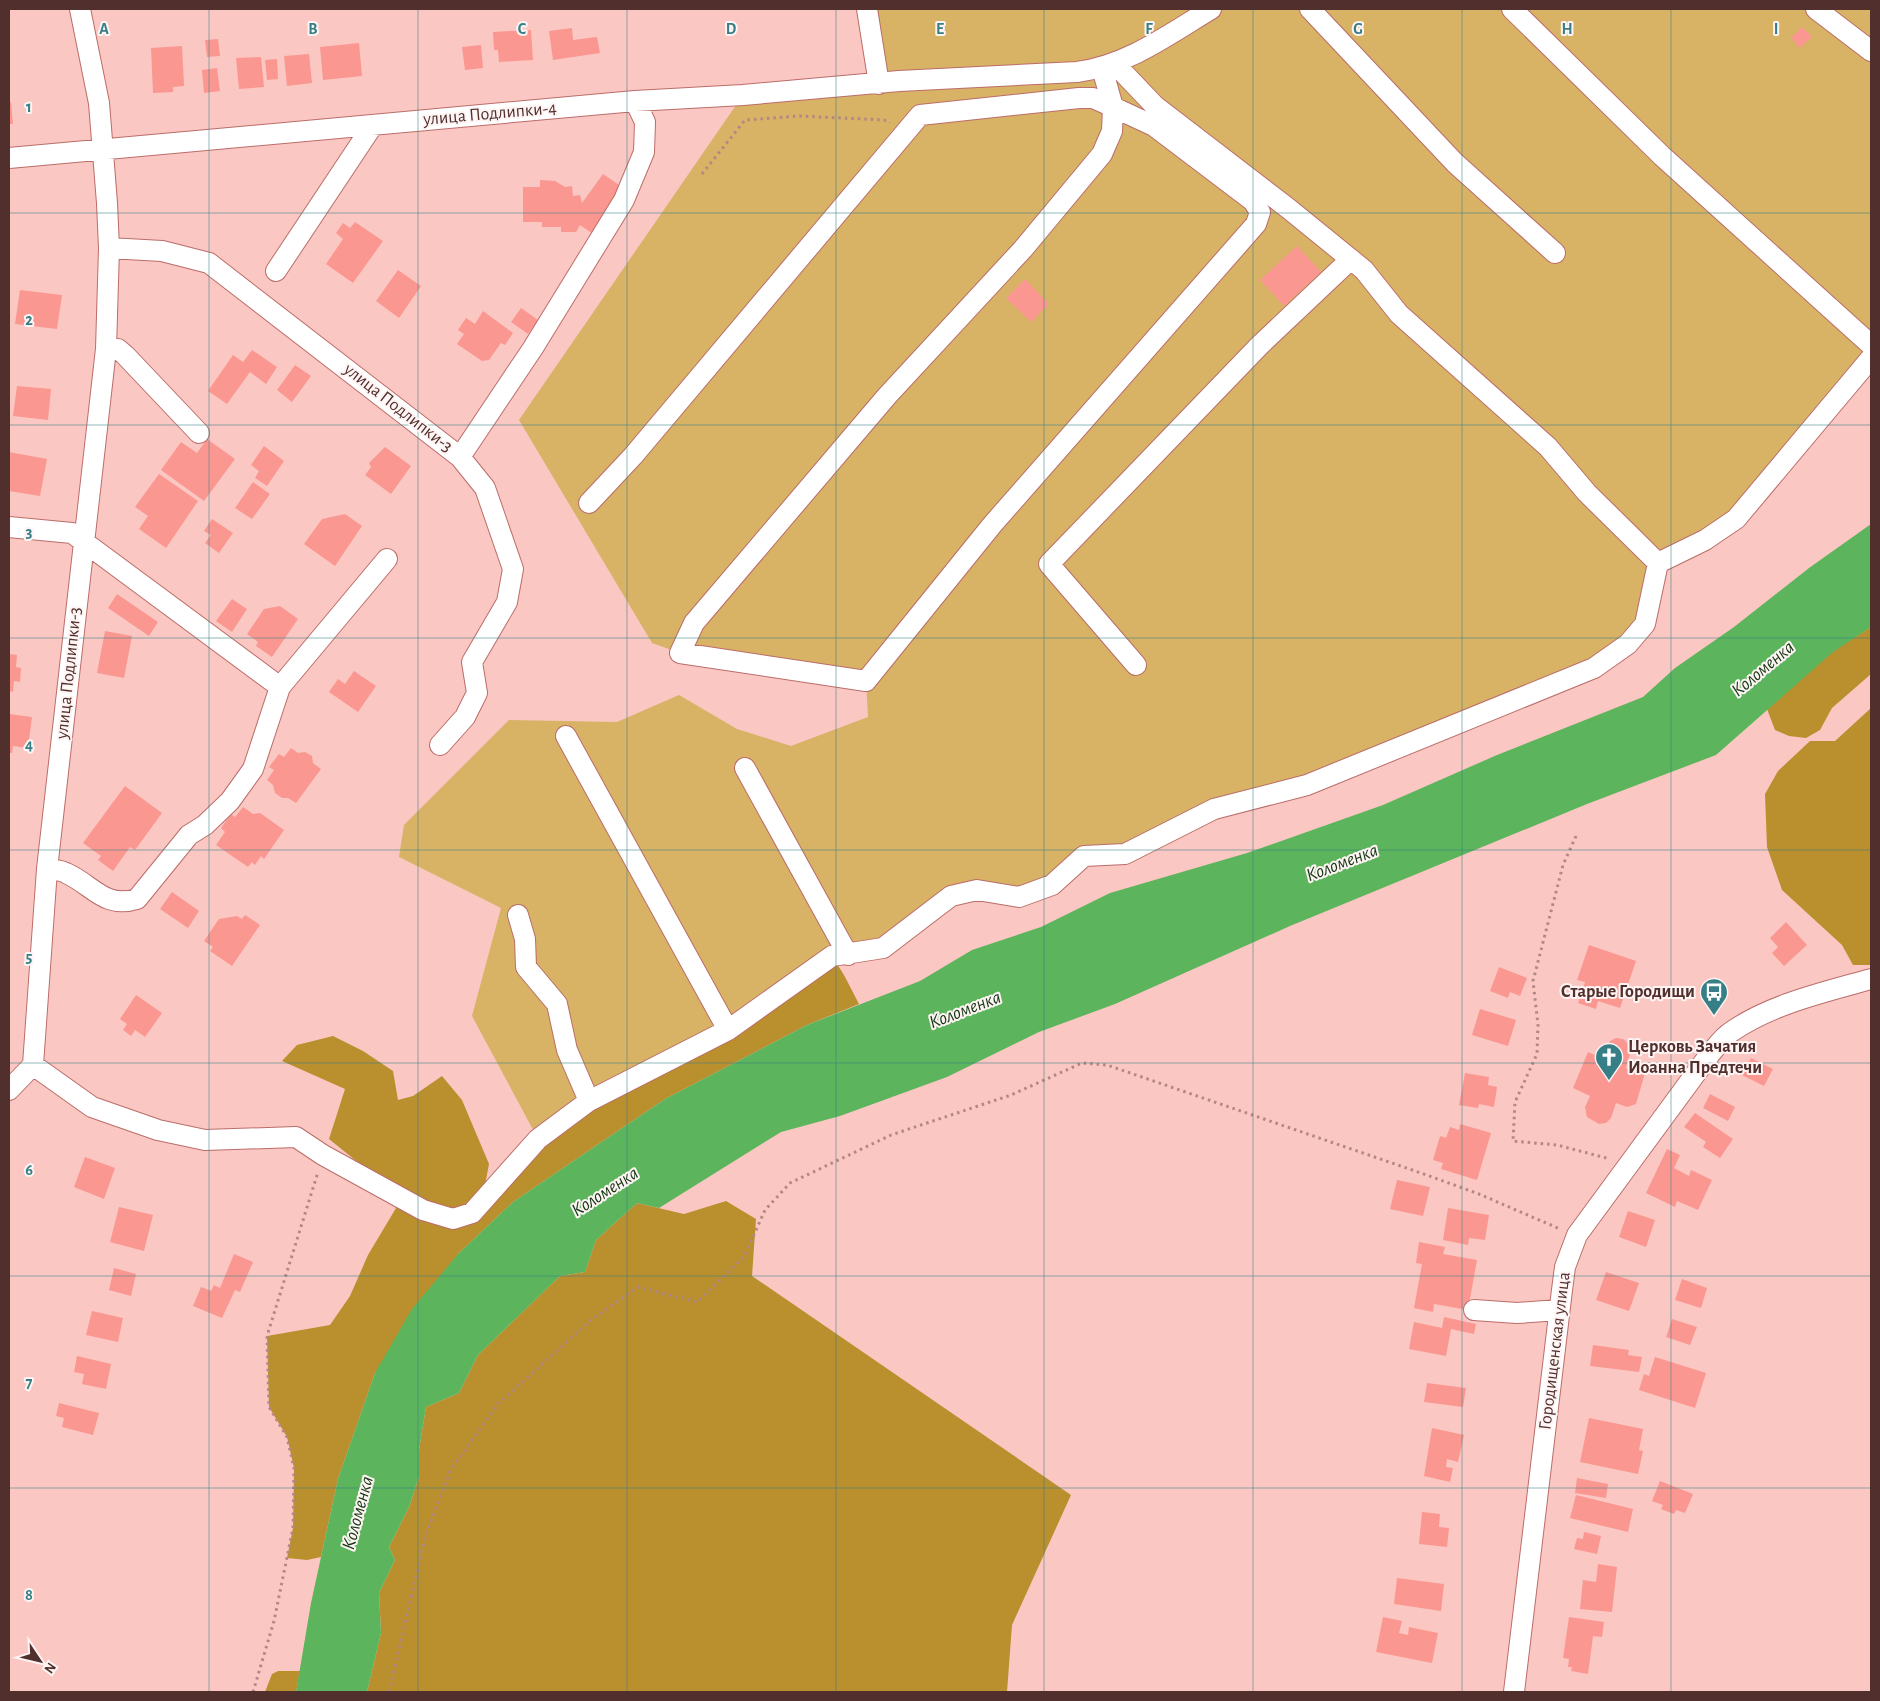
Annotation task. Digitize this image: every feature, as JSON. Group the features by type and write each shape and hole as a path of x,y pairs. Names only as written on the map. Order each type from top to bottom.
{"street":[{"path":"80,9 99,103 102,150"},
{"path":"867,9 879,84"},
{"path":"1108,66 1154,44 1211,9"},
{"path":"1310,9 1456,163 1555,253"},
{"path":"1512,9 1662,156 1871,345"},
{"path":"1816,9 1871,51"},
{"path":"588,502 633,456 920,114 1093,98 1113,107 1154,126 1253,201 1260,212 1256,224 992,525 866,681 680,653 694,622 887,396 1023,249 1102,154 1112,131 1113,107 1108,66"},
{"path":"1108,66 1155,106 1289,209 1364,270 1399,314 1548,447 1587,493 1658,563"},
{"name":"улица Подлипки-4","path":"9,158 635,101 744,95 899,81 1018,76 1108,66"},
{"name":"улица Подлипки-3","path":"109,248 162,251 209,263 460,457 533,348 624,200 644,152 645,122 635,101"},
{"path":"276,271 373,125"},
{"name":"улица Подлипки-3","path":"32,1065 47,869 106,349 109,248 108,203 102,150"},
{"path":"1136,665 1049,564 1260,345 1351,259"},
{"path":"106,349 118,349 125,355 199,434"},
{"path":"1658,563 1704,540 1736,519 1871,358"},
{"path":"440,746 465,717 477,693 472,662 507,602 513,569 485,488 460,457"},
{"path":"9,527 72,534 84,541 280,688"},
{"path":"47,869 66,872 110,901 126,902 136,899 189,835 205,825 230,801 253,769 280,688 386,560"},
{"path":"9,1090 32,1065 92,1107 158,1130 205,1140 296,1136 323,1154 423,1210 454,1219 472,1213 538,1139 589,1101 728,1030 832,956 883,948 951,896 977,890 1019,897 1052,885 1084,856 1125,854 1214,809 1307,784 1594,668 1628,644 1645,624 1658,563"},
{"path":"566,736 728,1030"},
{"path":"745,768 848,955"},
{"path":"518,915 524,939 526,967 557,1004 567,1050 589,1101"},
{"name":"Городищенская улица","path":"1514,1692 1559,1310 1565,1267 1577,1235 1710,1054 1730,1032 1772,1011 1818,993 1871,979"},
{"path":"1474,1310 1517,1313 1559,1310"}],"path":[{"path":"702,174 745,120 800,116 884,120 907,130"},
{"path":"1576,836 1570,854 1563,865 1534,981 1538,1025 1537,1054 1515,1102 1513,1141 1557,1145 1630,1163"},
{"path":"390,1692 426,1534 451,1469 498,1404 591,1320 638,1287 697,1302 744,1258 764,1210 790,1183 891,1135 1011,1095 1082,1063 1107,1065 1421,1173 1479,1194 1577,1235"},
{"path":"252,1692 274,1621 293,1528 294,1468 287,1436 269,1407 267,1336 323,1154"}],"shaded area":[{"path":"867,9 1871,9 1871,358 1756,497 1658,563 1645,624 1594,668 1214,809 1125,854 1084,856 1052,885 977,890 883,948 848,955 538,1139 472,1016 501,908 399,857 404,825 509,720 617,722 679,695 737,729 791,746 868,717 866,681 680,653 652,643 519,420 743,95 879,84"},
{"path":"1871,627 1871,674 1832,708 1820,730 1806,738 1789,736 1775,730 1767,709 1833,651"},
{"path":"1871,708 1871,965 1853,965 1842,945 1782,890 1767,847 1765,794 1778,771 1810,741 1835,741"},
{"path":"832,956 859,1004 807,1025 665,1099 513,1202 459,1253 375,1373 338,1479 321,1557 307,1560 287,1558 293,1528 294,1468 287,1437 269,1407 267,1336 330,1325 350,1296 368,1255 402,1198 329,1139 345,1089 282,1061 297,1045 333,1036 363,1051 393,1071 398,1100 413,1096 442,1076 462,1100 489,1164 485,1185 538,1139"},
{"path":"726,1201 756,1219 752,1276 1071,1495 1012,1625 1007,1692 367,1692 381,1633 379,1593 395,1560 389,1547 409,1507 419,1477 419,1450 426,1407 459,1393 478,1355 560,1276 585,1272 596,1240 637,1203 684,1214"},
{"path":"278,1671 300,1671 296,1692 265,1692 272,1674"}],"water":[{"name":"Коломенка","path":"1871,524 1871,627 1833,652 1716,755 1587,804 1290,926 1115,1004 1039,1032 947,1077 840,1116 781,1132 659,1208 637,1203 596,1240 585,1272 560,1276 478,1355 459,1393 426,1407 419,1450 419,1477 409,1507 389,1547 395,1560 379,1593 381,1633 367,1692 296,1692 311,1603 338,1479 375,1373 412,1309 459,1253 513,1202 665,1099 807,1025 920,981 972,950 1041,927 1110,893 1247,853 1383,805 1497,755 1643,697 1675,668 1734,627 1809,568"}],"building":[{"path":"1802,27 1812,37 1800,48 1791,38"},
{"path":"572,28 573,40 597,37 600,53 553,60 549,31"},
{"path":"531,30 533,60 499,62 498,50 494,50 493,32"},
{"path":"218,39 220,56 207,57 205,40"},
{"path":"359,43 362,76 323,80 320,47"},
{"path":"481,45 483,68 465,70 462,47"},
{"path":"182,46 184,86 173,87 173,92 153,93 151,48"},
{"path":"309,54 312,83 287,86 284,56"},
{"path":"261,57 264,87 239,89 236,58"},
{"path":"277,59 278,79 267,80 265,60"},
{"path":"217,68 220,91 204,93 202,70"},
{"path":"9,102 11,102 13,124 9,124"},
{"path":"603,174 625,189 593,234 580,225 576,232 561,232 561,227 542,227 542,222 523,222 523,187 540,187 540,180 555,181 565,187 572,186 573,196 580,195 582,203"},
{"path":"355,222 383,241 353,283 326,264 343,239 336,233 343,223 350,228"},
{"path":"1297,246 1321,272 1284,306 1260,280"},
{"path":"398,270 421,286 399,318 376,301"},
{"path":"1025,279 1049,304 1031,322 1006,298"},
{"path":"20,290 62,295 57,329 15,324"},
{"path":"521,308 538,320 528,334 511,322"},
{"path":"483,311 513,333 505,345 501,343 489,360 482,361 457,344 464,334 458,330 466,318 475,324"},
{"path":"252,350 277,367 266,384 250,372 227,404 208,391 233,355 243,362"},
{"path":"295,365 311,376 292,402 277,390"},
{"path":"17,386 51,389 48,420 13,416"},
{"path":"207,439 235,459 204,501 161,470 181,442 197,453"},
{"path":"264,446 284,461 267,486 255,478 259,471 251,465"},
{"path":"385,447 411,466 391,494 365,475 371,467 369,463"},
{"path":"9,452 47,459 40,496 9,491"},
{"path":"159,474 198,501 166,548 139,529 148,516 135,507"},
{"path":"253,482 270,494 252,519 235,508"},
{"path":"345,514 362,526 335,566 304,544 322,519"},
{"path":"212,519 233,533 219,553 205,543 211,535 204,531"},
{"path":"117,594 158,622 149,636 108,608"},
{"path":"232,599 247,609 232,632 216,621"},
{"path":"280,606 298,619 272,657 256,646 258,642 247,634 264,609"},
{"path":"105,631 132,636 124,678 97,673"},
{"path":"9,654 17,655 16,667 21,668 20,682 14,681 13,692 9,691"},
{"path":"354,671 376,686 358,712 329,692 338,679 345,684"},
{"path":"9,714 32,717 28,748 13,746 12,753 9,753"},
{"path":"291,748 298,753 305,752 312,756 313,763 321,769 296,803 288,798 282,798 275,793 273,785 267,780 274,770 269,767 279,754 284,757"},
{"path":"125,786 162,813 135,850 130,847 113,871 98,860 101,856 83,843"},
{"path":"243,807 253,814 260,813 284,830 264,859 261,856 255,865 252,862 248,867 216,845 225,832 221,828 231,814 235,817"},
{"path":"172,892 199,911 188,928 160,909"},
{"path":"245,915 260,925 232,966 210,951 213,947 204,941 219,919 237,916 242,919"},
{"path":"1786,922 1807,945 1784,966 1772,953 1778,947 1770,938"},
{"path":"1589,945 1636,961 1620,1008 1598,1001 1596,1009 1578,1003 1585,982 1577,980"},
{"path":"1499,967 1527,978 1520,996 1510,992 1508,998 1490,991"},
{"path":"136,995 162,1013 145,1037 135,1030 131,1036 123,1030 127,1024 120,1019"},
{"path":"1480,1009 1516,1020 1508,1046 1472,1035"},
{"name":"Церковь Зачатия Иоанна Предтечи","path":"1616,1038 1623,1039 1629,1044 1630,1054 1626,1068 1645,1073 1636,1104 1627,1107 1616,1103 1611,1118 1606,1123 1599,1124 1587,1117 1585,1107 1590,1096 1573,1088 1588,1052 1597,1056 1601,1047 1606,1049 1610,1041"},
{"path":"1751,1058 1773,1069 1764,1086 1742,1075"},
{"path":"1465,1073 1489,1077 1488,1085 1497,1087 1494,1107 1479,1104 1478,1108 1459,1105"},
{"path":"1710,1094 1735,1107 1728,1121 1703,1108"},
{"path":"1695,1113 1733,1139 1720,1158 1703,1147 1706,1142 1684,1127"},
{"path":"1460,1124 1491,1133 1477,1180 1441,1169 1443,1163 1433,1160 1440,1136 1446,1138 1450,1127 1459,1130"},
{"path":"1667,1149 1680,1155 1674,1168 1689,1176 1691,1170 1712,1180 1698,1210 1677,1201 1675,1207 1646,1193"},
{"path":"85,1157 115,1168 104,1199 74,1187"},
{"path":"1397,1180 1430,1187 1423,1216 1390,1209"},
{"path":"119,1207 153,1215 144,1251 110,1242"},
{"path":"1448,1208 1489,1215 1485,1240 1469,1238 1468,1245 1443,1240"},
{"path":"1628,1211 1655,1220 1646,1247 1619,1237"},
{"path":"1419,1242 1445,1247 1443,1254 1477,1260 1468,1310 1434,1304 1433,1312 1414,1308 1422,1264 1416,1263"},
{"path":"234,1254 253,1262 240,1292 235,1290 222,1318 193,1306 201,1287 211,1291 214,1285 220,1288"},
{"path":"114,1268 136,1274 131,1296 109,1290"},
{"path":"1606,1272 1639,1283 1629,1311 1596,1300"},
{"path":"1682,1279 1707,1288 1701,1308 1675,1300"},
{"path":"92,1311 123,1318 118,1342 86,1335"},
{"path":"1444,1317 1476,1324 1474,1334 1451,1329 1446,1356 1409,1349 1414,1322 1442,1328"},
{"path":"1672,1319 1697,1327 1690,1345 1666,1337"},
{"path":"1593,1345 1629,1350 1628,1355 1642,1357 1639,1372 1590,1366"},
{"path":"77,1356 111,1364 106,1389 82,1384 84,1374 74,1372"},
{"path":"1655,1357 1706,1373 1695,1408 1639,1390 1644,1374 1649,1376"},
{"path":"1427,1383 1466,1388 1463,1407 1424,1402"},
{"path":"59,1403 99,1413 93,1435 62,1427 64,1418 56,1416"},
{"path":"1589,1418 1643,1429 1639,1450 1643,1451 1638,1474 1580,1462"},
{"path":"1432,1428 1464,1435 1458,1462 1447,1459 1446,1467 1453,1468 1450,1482 1424,1476"},
{"path":"1577,1478 1608,1484 1606,1498 1575,1493"},
{"path":"1660,1481 1693,1494 1685,1513 1676,1510 1674,1514 1661,1509 1663,1505 1652,1501"},
{"path":"1576,1495 1633,1509 1628,1532 1570,1518"},
{"path":"1422,1512 1440,1514 1439,1527 1449,1528 1447,1547 1419,1544"},
{"path":"1584,1532 1601,1536 1597,1554 1574,1549 1577,1538 1583,1539"},
{"path":"1598,1564 1617,1567 1612,1612 1580,1609 1583,1580 1596,1582"},
{"path":"1397,1578 1444,1584 1441,1611 1394,1604"},
{"path":"1383,1617 1402,1621 1399,1633 1408,1635 1409,1627 1438,1633 1432,1663 1376,1652"},
{"path":"1569,1617 1604,1622 1602,1637 1593,1636 1588,1674 1571,1671 1572,1667 1568,1667 1569,1659 1563,1658"}],"place":[{"name":"Старые Городищи","path":"1714,1016"},
{"name":"Церковь Зачатия Иоанна Предтечи","path":"1609,1081"}]}
